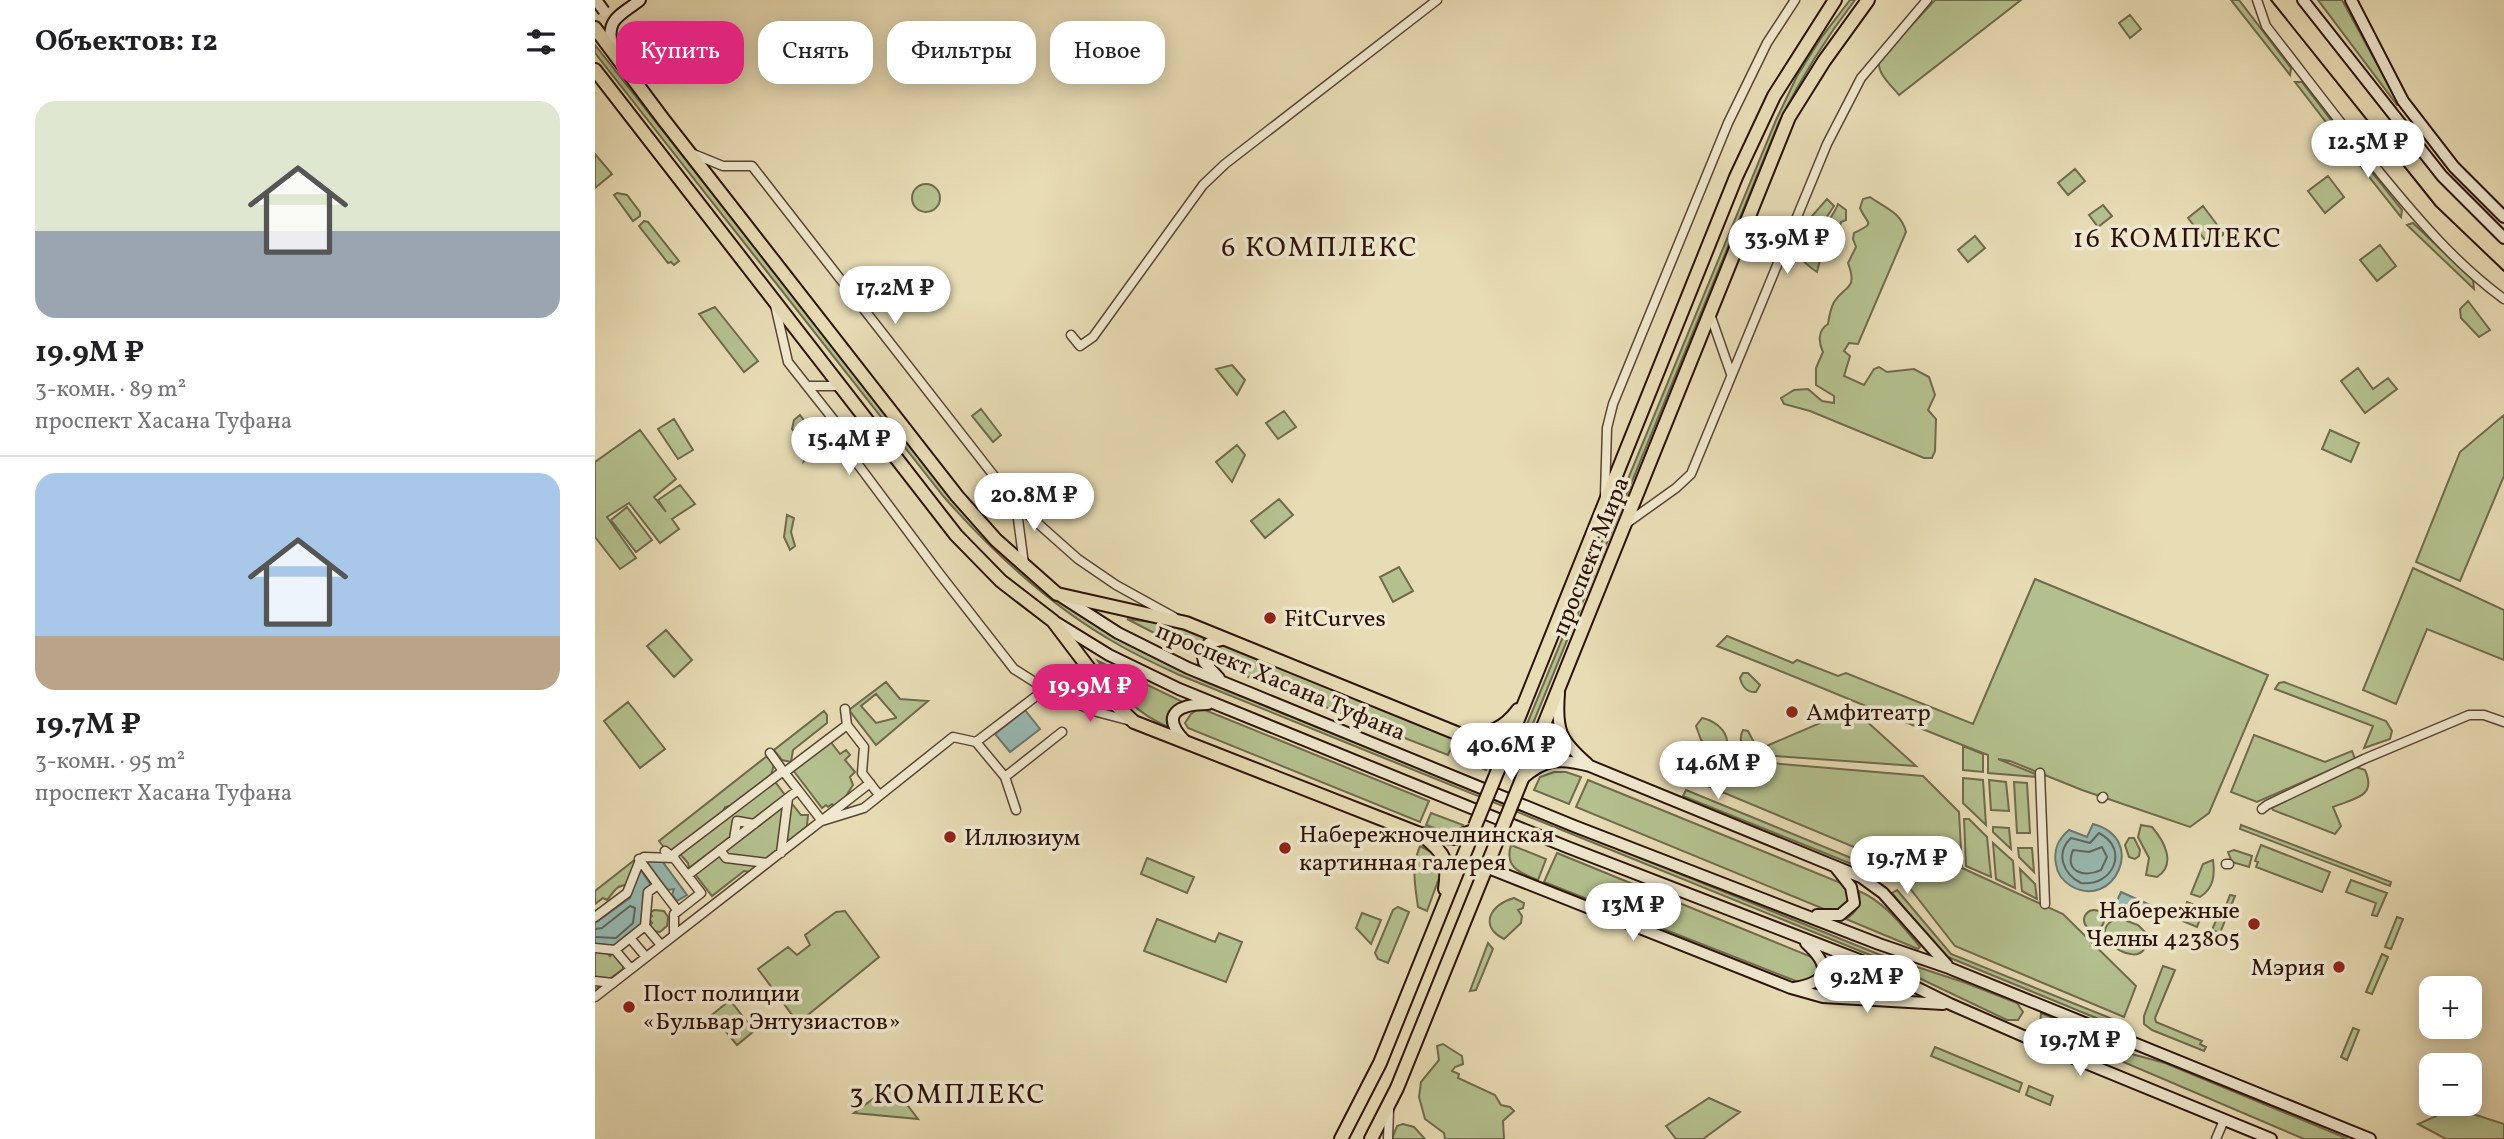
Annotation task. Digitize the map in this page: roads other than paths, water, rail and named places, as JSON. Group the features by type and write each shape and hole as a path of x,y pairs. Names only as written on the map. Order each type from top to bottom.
{"main road":[{"path":"596,0 604,11 611,16 617,16"},
{"path":"613,52 609,37 613,21 640,0"},
{"name":"проспект Мира","path":"1341,1139 1370,1085 1736,177 1774,96 1835,0"},
{"name":"проспект Мира","path":"1371,1139 1389,1107 1789,117 1824,61 1868,0"},
{"path":"2302,0 2442,176 2504,239"},
{"path":"2351,0 2403,101 2454,167 2504,217"},
{"name":"проспект Хасана Туфана","path":"595,28 689,153 957,496 996,540 1057,594 1118,633 1224,683 1574,826 1879,944 1949,968 2371,1139"},
{"name":"проспект Хасана Туфана","path":"595,70 957,535 1001,581 1053,621 1109,655 1179,689 1567,847 1867,963 1950,1004 2076,1059 2271,1139"},
{"path":"1057,594 1186,623 1461,734 1484,745 1496,760 1498,770"},
{"path":"1053,621 1119,708 1134,722 1420,834 1455,838 1474,829"},
{"path":"1224,683 1204,662 1202,652 1209,643 1226,639"},
{"path":"1560,685 1560,733 1570,748 1590,766"},
{"path":"1461,734 1483,734 1499,729 1525,701"},
{"path":"1187,743 1174,729 1173,719 1178,710 1188,704 1215,704"},
{"path":"1522,779 1534,768 1555,761 1566,760 1590,766 1861,877 1883,893 1949,968"},
{"path":"1420,834 1442,854 1447,865 1443,907"},
{"path":"1808,915 1840,915 1854,903 1851,887 1835,866"},
{"path":"1486,867 1791,988 1823,997 1950,1004"},
{"path":"1791,988 1809,985 1820,979 1823,970 1820,956 1799,937"},
{"path":"2076,1059 2057,1043 2058,1031 2064,1024 2090,1024"}],"street":[{"path":"1071,335 1080,346 1093,337 1203,185 1225,164 1437,0"},
{"path":"1627,523 1691,474 1827,144 1861,78 1927,0"},
{"path":"2257,0 2266,26 2413,212 2451,254 2504,299"},
{"path":"1599,520 1605,491 1607,428 1612,404 1728,123 1789,2"},
{"path":"689,153 723,166 752,166 1016,504 1078,559 1116,585 1186,623"},
{"path":"774,300 788,362 837,424 839,439 1014,669 1055,695 1097,712 1134,722"},
{"path":"1710,313 1731,374"},
{"path":"808,386 841,386"},
{"path":"1016,504 1024,565"},
{"path":"976,742 1035,696"},
{"path":"845,709 847,726 864,747 862,773 879,795"},
{"path":"2262,809 2364,760 2469,715 2484,715 2504,722"},
{"path":"641,857 668,858 847,726"},
{"path":"1005,777 1062,732"},
{"path":"823,821 867,811 879,795 953,737 976,742 1005,777 1016,810"},
{"path":"770,754 823,821"},
{"path":"2040,773 2045,904"},
{"path":"595,997 870,783"},
{"path":"688,875 798,790"},
{"path":"855,795 867,811"},
{"path":"781,853 788,798"},
{"path":"730,811 745,831"},
{"path":"737,821 754,824"},
{"path":"733,840 737,821"},
{"path":"720,850 726,858 767,863"},
{"path":"641,857 678,911"},
{"path":"595,917 627,893 641,857"},
{"path":"668,858 688,875 701,893"},
{"path":"658,885 648,892 645,926 661,945"},
{"path":"674,935 674,914 703,891 714,904"},
{"path":"615,950 645,926"},
{"path":"630,938 646,957"},
{"path":"595,948 615,950 631,969"},
{"path":"595,981 613,983"},
{"path":"1388,1139 1389,1107"},
{"path":"2216,1139 2224,1120"}],"water":[{"path":"1025,710 1040,729 1010,752 995,734"},
{"path":"2093,824 2110,832 2119,844 2122,857 2119,870 2111,881 2100,889 2086,891 2071,886 2063,879 2059,874 2055,854 2062,837 2069,830 2087,837"},
{"path":"645,861 662,861 687,895 677,901 672,895 674,889 668,890"},
{"path":"639,867 651,885 644,890 641,927 617,946 595,944 595,923 630,898"},
{"path":"2121,892 2164,911 2159,924 2115,905"}],"tram line":[{"path":"595,4 600,0"},
{"path":"2271,0 2436,206 2504,271"}],"place":[{"name":"FitCurves","path":"1270,618"},
{"name":"Амфитеатр","path":"1792,712"},
{"name":"Иллюзиум","path":"950,837"},
{"name":"Набережночелнинская картинная галерея","path":"1285,848"},
{"name":"Набережные Челны 423805","path":"2254,924"},
{"name":"Мэрия","path":"2339,967"},
{"name":"Пост полиции «Бульвар Энтузиастов»","path":"629,1007"}],"district":[{"name":"16 КОМПЛЕКС","path":"2178,237"},
{"name":"6 КОМПЛЕКС","path":"1320,246"},
{"name":"3 КОМПЛЕКС","path":"948,1093"}]}
